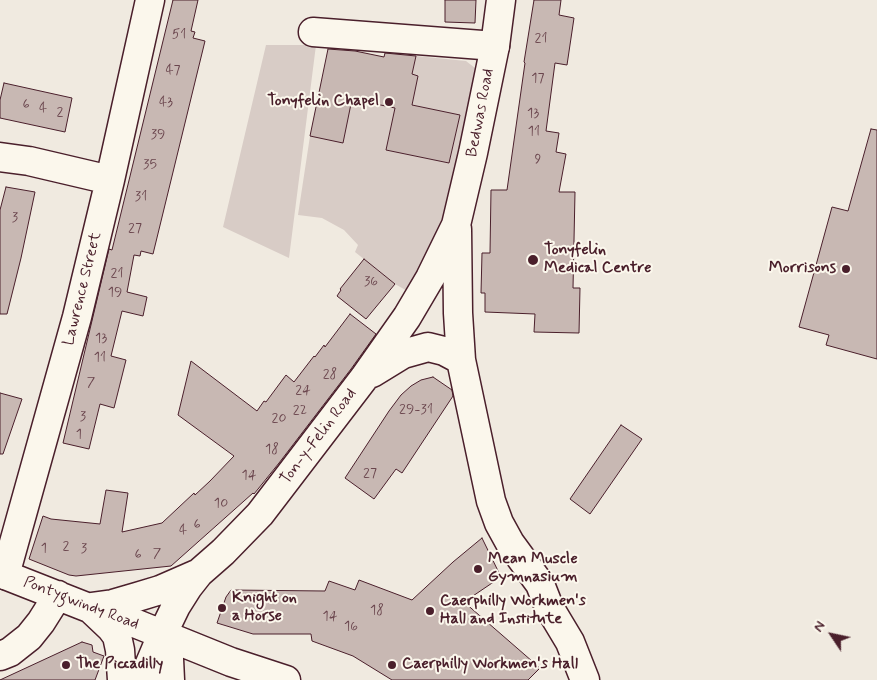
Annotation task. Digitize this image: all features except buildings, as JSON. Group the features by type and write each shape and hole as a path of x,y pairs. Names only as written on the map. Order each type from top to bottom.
{"main road":[{"name":"Lawrence Street","path":"3,574 77,317 150,0"},
{"name":"Bedwas Road","path":"456,225 495,46 501,0"},
{"path":"314,32 495,46"},
{"path":"0,157 29,161 110,180"},
{"path":"456,225 461,360 491,501 499,523 510,543 540,584 549,607 570,642 586,680"},
{"name":"Ton-y-Felin Road","path":"143,680 176,606 199,573 223,552 260,514 364,378 430,278 456,225"},
{"path":"364,378 403,354 422,348 428,347 444,350 461,360"},
{"path":"89,608 137,598 199,573"},
{"name":"Pontygwindy Road","path":"3,574 89,608 127,620 231,662 286,680"},
{"path":"0,656 10,652 29,637 58,595"},
{"path":"89,608 117,636 122,680"},
{"path":"162,634 169,659 170,680"}],"shaded area":[{"path":"266,45 316,45 289,258 223,227"},
{"path":"416,56 466,61 475,68 451,195 437,235 409,292 395,284 355,252 358,245 344,230 322,218 298,215 310,136 343,142 352,99 395,108 386,150 449,163 460,115 412,105 418,76 412,74"}],"place":[{"name":"Tonyfelin Chapel","path":"389,102"},
{"name":"Tonyfelin Medical Centre","path":"533,260"},
{"name":"Morrisons","path":"846,269"},
{"name":"Mean Muscle Gymnasium","path":"478,569"},
{"name":"Knight on a Horse","path":"222,608"},
{"name":"Caerphilly Workmen's Hall and Institute","path":"430,611"},
{"name":"The Piccadilly","path":"66,665"},
{"name":"Caerphilly Workmen's Hall","path":"392,665"}]}
